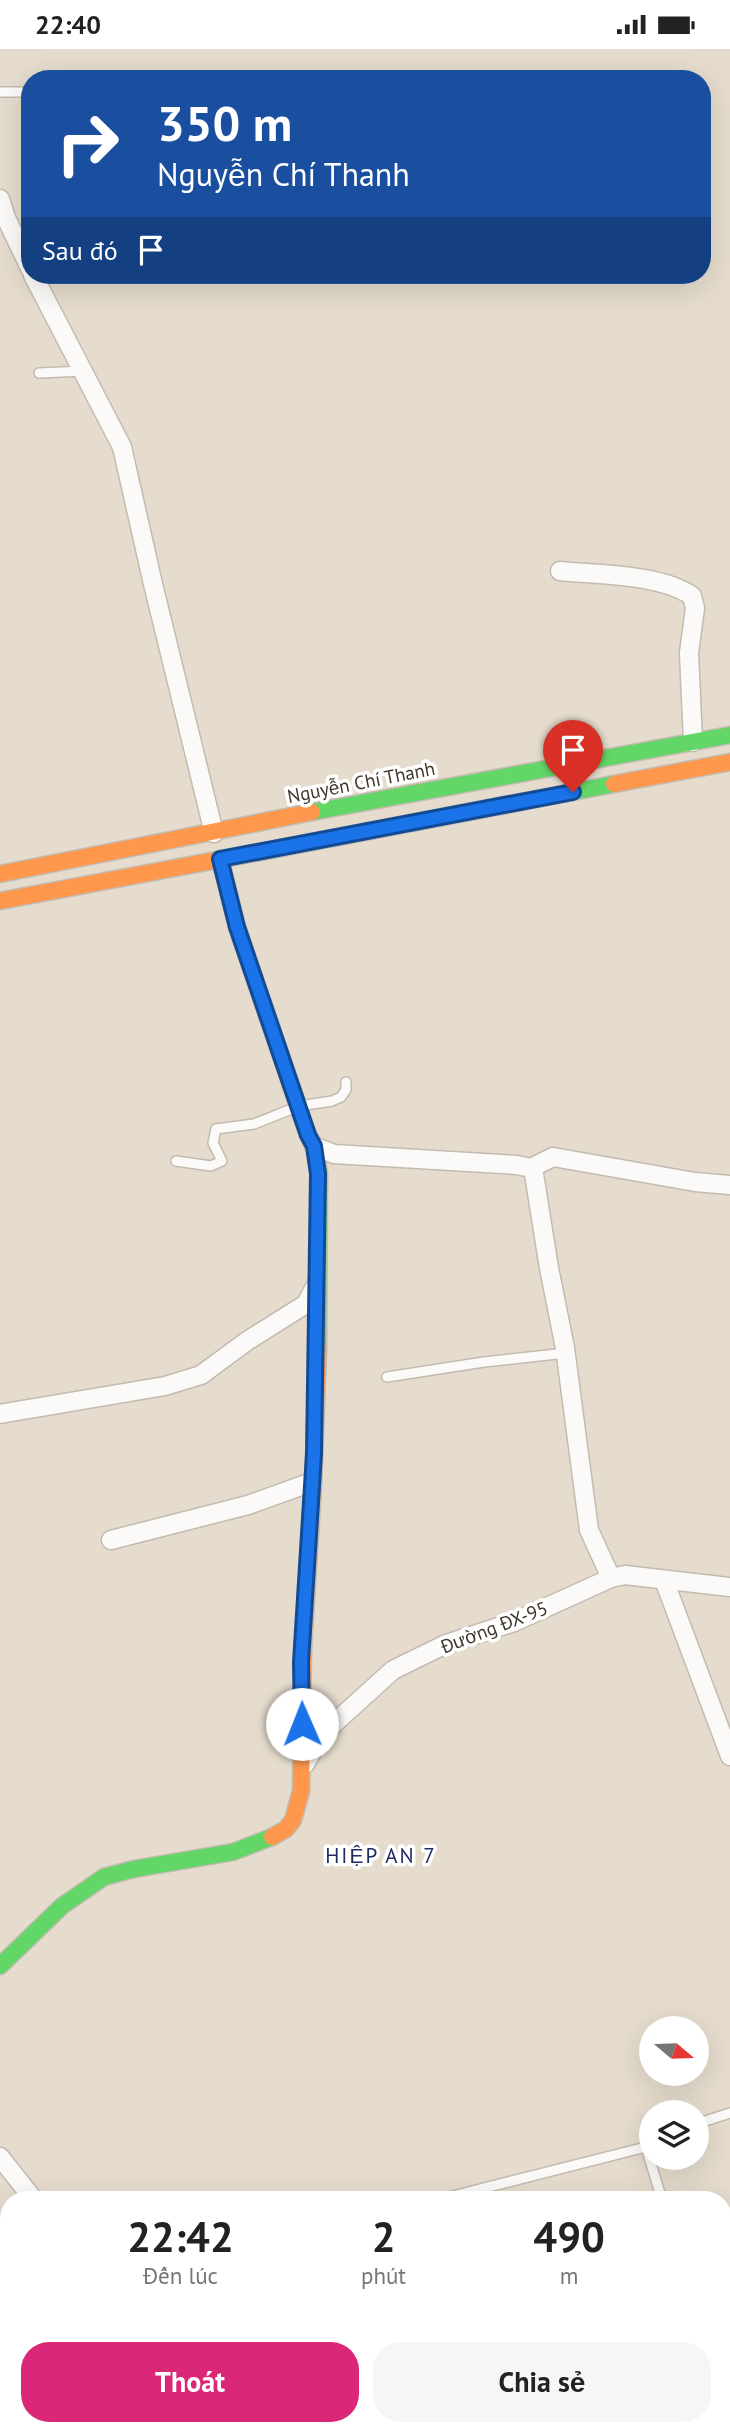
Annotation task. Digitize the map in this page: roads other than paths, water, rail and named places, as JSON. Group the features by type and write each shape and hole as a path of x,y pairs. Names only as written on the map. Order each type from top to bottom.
{"main road":[{"name":"Nguyễn Chí Thanh","path":"0,874 358,803 730,735"},
{"path":"0,901 730,762"},
{"name":"Đường ĐX-95","path":"0,1966 79,1892 105,1876 263,1843 288,1827 296,1814 301,1790 301,1662 312,1482 318,1174 314,1146 237,927 214,833"}],"street":[{"path":"0,199 21,249"},
{"path":"38,284 122,447 214,833"},
{"path":"560,571 644,580 668,585 692,596 695,608 689,653 693,742"},
{"path":"314,1146 334,1153 531,1168 553,1157 695,1182 730,1185"},
{"path":"531,1168 566,1353 589,1531 611,1578"},
{"path":"0,1414 165,1386 201,1375 247,1341 306,1304 317,1283"},
{"path":"111,1540 248,1504 312,1482"},
{"name":"Đường ĐX-95","path":"301,1769 329,1728 393,1670 446,1644 514,1622 611,1578 625,1576 730,1587"},
{"path":"664,1580 730,1756"},
{"path":"0,2157 27,2191"}],"lane":[{"path":"0,92 21,92"},
{"path":"39,373 84,371"},
{"path":"176,1161 211,1166 222,1161 213,1143 216,1129 254,1124 299,1106 332,1101 341,1097 346,1090 346,1082"},
{"path":"387,1377 566,1353"},
{"path":"709,2120 730,2113"},
{"path":"471,2191 639,2147"},
{"path":"655,2170 660,2191"}],"district":[{"name":"HIỆP AN 7","path":"381,1855"}]}
